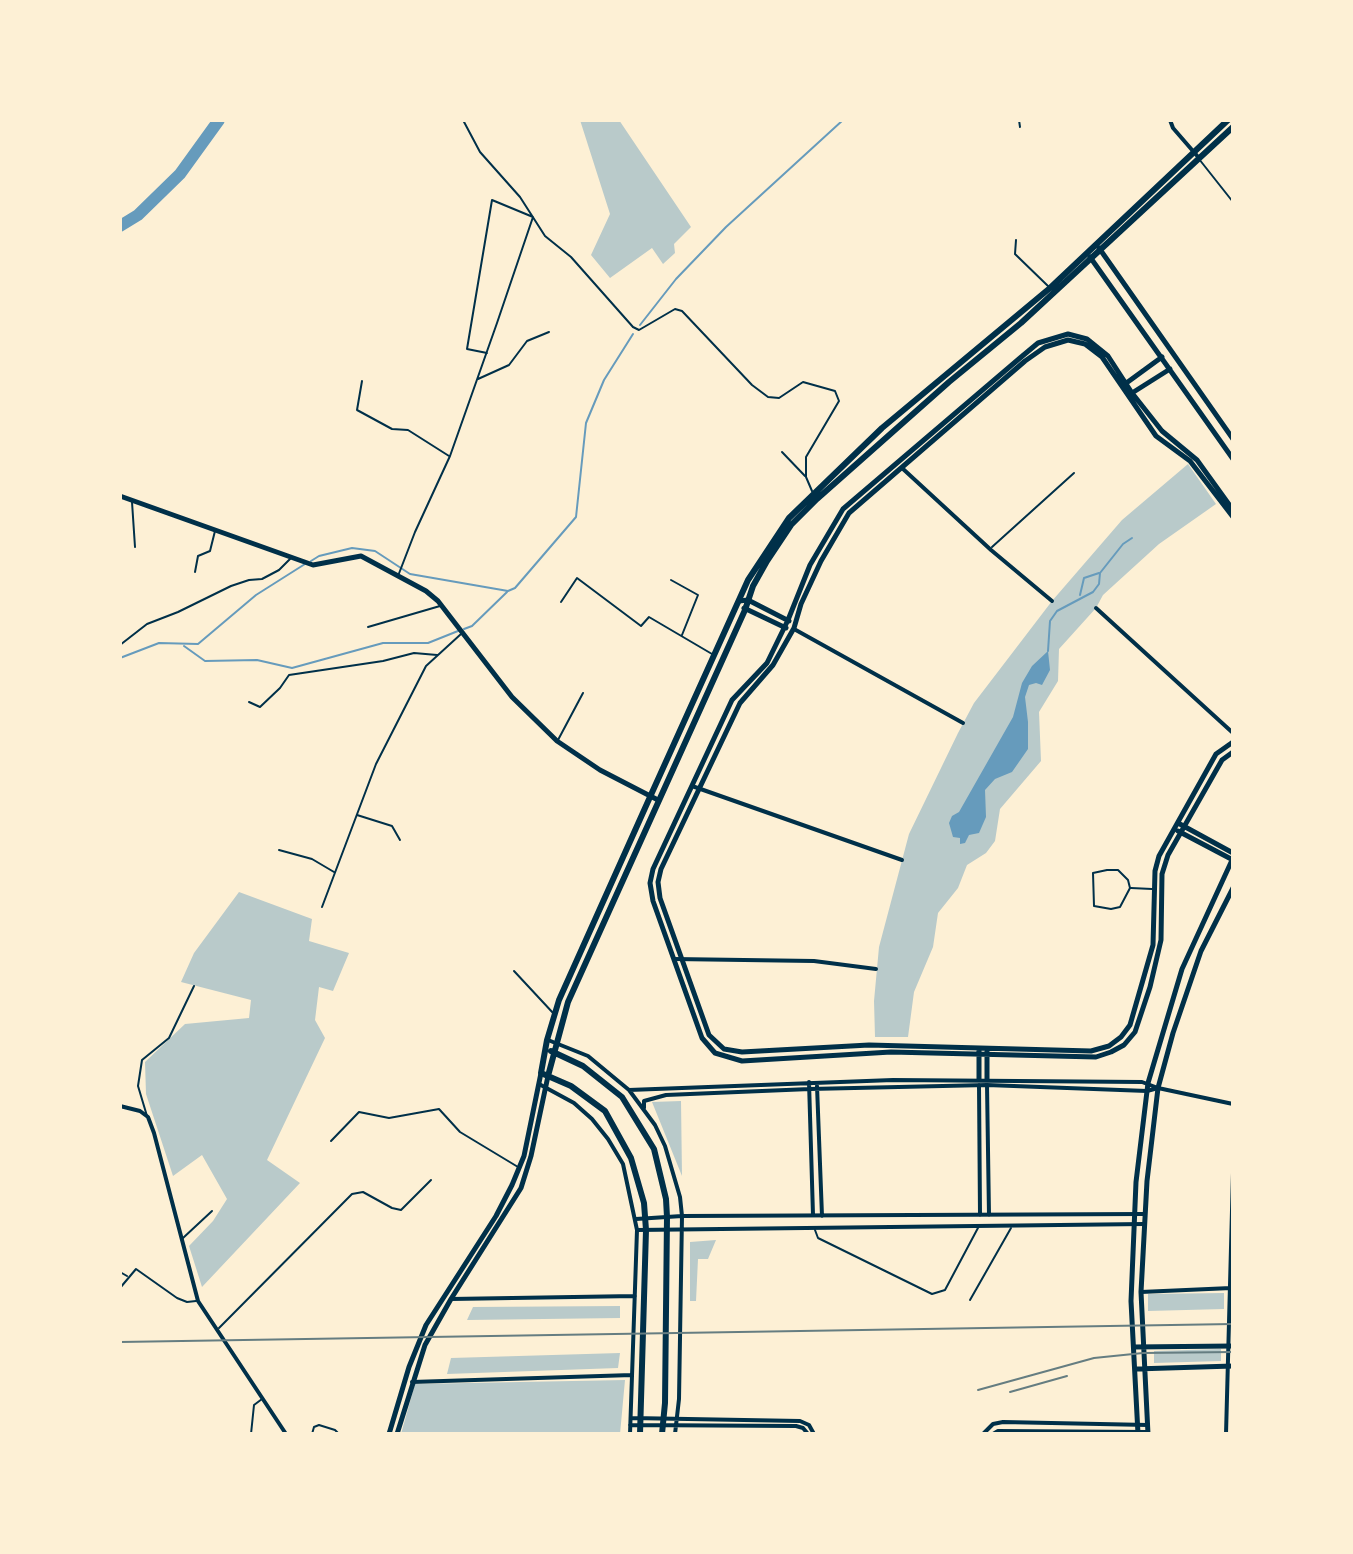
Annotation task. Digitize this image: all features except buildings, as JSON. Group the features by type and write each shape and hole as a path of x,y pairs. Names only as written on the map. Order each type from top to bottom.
{"main road":[{"path":"545,1075 568,1002 658,800 748,600 767,561 791,525 815,496 899,413 1099,248 1196,156 1228,120"},
{"path":"1196,156 1233,127"},
{"path":"545,1075 545,1050 555,1015 714,655 762,557 789,518 1021,323 1089,256"},
{"path":"545,1050 583,1066 622,1097 654,1149 667,1217 662,1434"},
{"path":"545,1075 571,1086 605,1111 631,1158 646,1219 640,1434"}],"street":[{"path":"1170,120 1196,156"},
{"path":"1099,248 1233,439"},
{"path":"1089,256 1233,459"},
{"path":"979,1050 869,1045 742,1052 724,1049 709,1035 653,901 650,883 653,869 732,700 767,663 810,565 843,509 1038,343 1053,337 1068,334 1087,339 1108,356 1162,431 1197,460 1233,510"},
{"path":"1233,517 1190,461 1156,436 1102,357 1085,344 1068,340 1045,347 868,496 842,522 801,604 794,628 773,665 740,703 661,869 658,882 660,898 693,1017 702,1038 715,1053 742,1061 891,1052 1091,1051 1109,1046 1130,1025 1153,945 1159,856 1222,760 1233,752"},
{"path":"1124,391 1125,382 1162,357"},
{"path":"1124,391 1132,393 1170,369"},
{"path":"897,463 991,550 1052,601"},
{"path":"120,496 308,562 319,564 361,556 426,591 442,606 512,697 557,741 600,770 658,800"},
{"path":"794,628 784,628 745,610 739,601 748,600 788,620 794,628 963,723"},
{"path":"1096,608 1233,733"},
{"path":"987,1050 1096,1057 1124,1045 1135,1032 1161,940 1162,874 1168,855 1216,754 1233,742"},
{"path":"692,786 902,860"},
{"path":"1138,1430 1131,1301 1134,1214 1148,1083 1182,969 1233,858 1179,828"},
{"path":"993,1434 998,1431 1148,1430 1141,1292 1144,1214 1158,1088 1201,951 1233,888"},
{"path":"678,959 814,961 876,969"},
{"path":"547,1040 588,1056 629,1090 644,1108 665,1146 680,1197 682,1216 675,1434"},
{"path":"817,1048 817,1056"},
{"path":"979,1050 980,1215"},
{"path":"987,1050 989,1215"},
{"path":"389,1434 409,1367 426,1325 496,1216 519,1168 539,1084 545,1075"},
{"path":"397,1434 425,1345 521,1188 547,1087 545,1075"},
{"path":"629,1090 817,1081 1148,1083 1158,1088 1233,1104"},
{"path":"817,1081 822,1216"},
{"path":"809,1082 813,1216"},
{"path":"644,1108 644,1101 666,1095 979,1082"},
{"path":"987,1082 1147,1091 1158,1088"},
{"path":"539,1084 592,1119 623,1164 637,1230 630,1434"},
{"path":"120,1106 140,1111 148,1117 198,1301 286,1434"},
{"path":"1226,1434 1233,1173"},
{"path":"636,1219 682,1216 1144,1214"},
{"path":"637,1230 1144,1224"},
{"path":"1141,1292 1232,1288"},
{"path":"451,1299 635,1296"},
{"path":"1134,1347 1230,1346"},
{"path":"1135,1369 1230,1366"},
{"path":"412,1382 632,1375"},
{"path":"632,1418 640,1422"},
{"path":"664,1422 677,1418 800,1421 809,1425 811,1434"},
{"path":"630,1425 664,1422 677,1425 796,1426 811,1434"},
{"path":"983,1434 993,1424 1003,1422 1138,1430"}],"lane":[{"path":"463,120 480,152 545,236 571,257 633,327 639,330 675,309 682,311 752,385 768,397 779,398 803,382 835,391 839,401 806,457 806,477"},
{"path":"1019,120 1020,127"},
{"path":"1196,156 1233,202"},
{"path":"487,353 467,349 492,200 533,217"},
{"path":"397,577 450,456 533,217"},
{"path":"1016,240 1015,254 1050,288"},
{"path":"477,380 509,365 527,341 549,332"},
{"path":"362,381 357,410 392,429 408,430 450,456"},
{"path":"782,452 806,477 815,496"},
{"path":"991,550 1074,473"},
{"path":"131,500 135,547"},
{"path":"195,572 198,556 210,551 216,530"},
{"path":"120,645 147,624 231,586 262,579 294,557"},
{"path":"561,602 577,578 641,626 649,617 714,655"},
{"path":"671,580 698,595 682,636"},
{"path":"368,627 442,606"},
{"path":"322,907 376,764 426,666 460,630"},
{"path":"249,702 260,707 289,675 383,661 414,653 438,655"},
{"path":"557,741 583,693"},
{"path":"356,815 392,826 400,840"},
{"path":"279,850 312,859 335,872"},
{"path":"1118,870 1128,880 1130,888 1120,907 1094,906 1093,873 1118,870"},
{"path":"1130,888 1155,889"},
{"path":"514,971 555,1015"},
{"path":"148,1117 138,1086 142,1060 169,1038 194,986"},
{"path":"331,1141 359,1112 389,1118 439,1109 460,1132 519,1168"},
{"path":"218,1329 352,1194 363,1192 401,1210 431,1180"},
{"path":"120,1195 121,1202"},
{"path":"182,1239 212,1211"},
{"path":"814,1228 818,1238 932,1294 945,1290 979,1225"},
{"path":"970,1300 1013,1225"},
{"path":"120,1288 136,1269 177,1298 187,1302 198,1301"},
{"path":"120,1272 128,1277"},
{"path":"251,1434 254,1405 263,1398"},
{"path":"312,1434 314,1427 319,1425 339,1434"}],"shaded area":[{"path":"580,120 619,120 691,227 674,244 675,253 663,264 652,248 610,278 591,255 610,214"},
{"path":"1188,464 1216,504 1159,544 1103,595 1096,608 1059,649 1058,681 1039,712 1041,761 1000,809 995,841 986,853 967,865 958,888 938,913 933,947 914,992 908,1037 875,1037 874,1001 879,947 909,834 974,703 1052,601 1122,520"},
{"path":"239,892 312,919 309,941 349,953 333,991 319,987 315,1020 325,1038 267,1160 300,1183 202,1287 189,1246 213,1221 227,1199 202,1155 173,1176 146,1094 145,1062 185,1024 249,1018 251,1000 181,982 194,953"},
{"path":"681,1101 682,1176 652,1102"},
{"path":"716,1240 708,1259 698,1259 696,1301 690,1301 690,1242"},
{"path":"1224,1293 1224,1309 1148,1311 1148,1294"},
{"path":"620,1306 620,1318 467,1320 473,1307"},
{"path":"1221,1349 1221,1361 1154,1363 1154,1351"},
{"path":"620,1353 618,1368 447,1374 451,1358"},
{"path":"625,1380 620,1434 401,1434 415,1384"}],"water":[{"path":"1048,651 1050,670 1042,685 1029,685 1025,697 1028,749 1012,772 995,779 985,790 986,817 979,833 969,835 965,843 960,844 960,838 953,837 949,823 952,816 959,812 1013,717 1022,683 1032,666"}],"waterway":[{"path":"120,226 138,215 180,174 219,120"},
{"path":"640,325 676,279 726,227 843,120"},
{"path":"311,561 352,548 375,551 410,574 508,591 515,588 576,517 586,423 604,380 633,334"},
{"path":"1048,651 1050,621 1057,611 1093,592 1099,584 1100,573 1123,544 1132,538"},
{"path":"120,658 159,643 198,644 256,595 305,564"},
{"path":"1080,595 1084,578 1099,573"},
{"path":"464,629 472,626 507,592"},
{"path":"184,646 205,661 257,660 292,668 383,643 428,643 458,631"}],"railway":[{"path":"120,1342 1233,1324"},
{"path":"978,1390 1094,1358 1143,1353 1233,1352"},
{"path":"1010,1392 1067,1376"}]}
